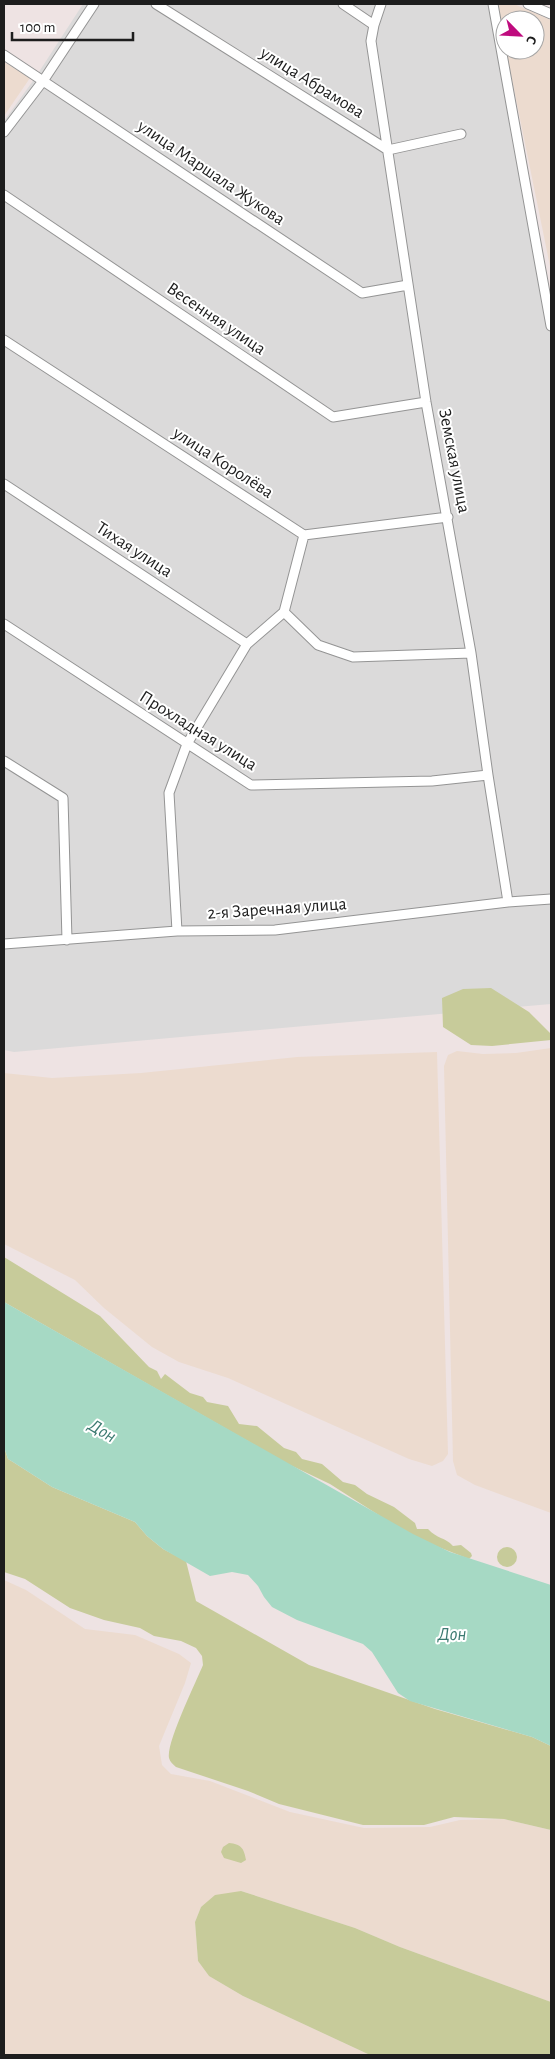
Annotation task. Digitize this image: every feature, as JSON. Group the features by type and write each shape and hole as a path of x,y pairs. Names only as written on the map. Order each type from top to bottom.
{"street":[{"path":"4,132 43,81 94,4"},
{"name":"улица Абрамова","path":"156,4 388,150"},
{"path":"343,4 374,25"},
{"name":"Земская улица","path":"381,4 371,41 426,402 471,653 508,902"},
{"path":"493,4 551,326"},
{"path":"528,4 551,14"},
{"name":"улица Маршала Жукова","path":"4,55 362,293 408,284"},
{"path":"388,150 461,134"},
{"name":"Весенняя улица","path":"4,196 333,417 426,402"},
{"name":"улица Королёва","path":"4,340 304,535"},
{"name":"Тихая улица","path":"4,484 247,644"},
{"path":"177,931 168,793 187,744 247,644 284,612 304,535 448,517"},
{"path":"284,612 318,645 352,657 471,653"},
{"name":"Прохладная улица","path":"4,624 251,785 432,780 488,775"},
{"path":"4,761 63,798 67,940"},
{"name":"2-я Заречная улица","path":"4,944 177,931 275,930 508,902 551,899"}],"shaded area":[{"path":"83,4 489,4 495,34 495,60 500,60 551,315 551,1004 14,1052 4,1050 4,121 35,78"},
{"path":"497,4 514,4 528,10 498,10"},
{"path":"545,17 551,20 551,271 508,60 545,60"},
{"path":"4,62 30,78 4,116"},
{"path":"491,988 529,1012 551,1034 551,1040 492,1046 471,1045 443,1027 442,998 463,989"},
{"path":"551,1048 551,1513 475,1485 457,1475 453,1461 444,1066 448,1055 457,1051 483,1054 516,1053"},
{"path":"437,1052 448,1454 443,1461 432,1466 409,1459 228,1378 179,1362 152,1347 104,1308 75,1280 4,1244 4,1073 52,1078 141,1073 297,1057"},
{"path":"4,1257 100,1316 149,1367 157,1371 161,1379 165,1374 190,1393 203,1397 207,1402 228,1406 239,1424 257,1426 284,1448 296,1452 302,1459 322,1464 343,1482 355,1485 367,1494 394,1507 415,1523 417,1529 428,1529 453,1546 461,1545 472,1556 469,1559 413,1537 330,1484 286,1463 4,1302"},
{"path":"4,1447 8,1459 52,1487 135,1522 147,1536 163,1549 186,1561 196,1601 309,1665 435,1709 532,1737 551,1746 551,1830 504,1819 454,1817 424,1825 363,1825 279,1804 248,1791 176,1767 169,1759 169,1750 188,1698 203,1665 202,1656 196,1648 181,1641 154,1636 140,1628 104,1620 70,1608 25,1579 4,1572"},
{"path":"507,1547 514,1550 517,1557 514,1564 507,1567 500,1564 497,1557 500,1550"},
{"path":"4,1580 26,1590 85,1629 135,1635 179,1654 191,1663 185,1683 159,1746 162,1765 171,1774 210,1781 290,1812 364,1828 430,1827 460,1820 504,1819 551,1830 551,2002 400,1947 355,1928 241,1891 201,1907 195,1922 198,1961 209,1976 243,1996 370,2055 4,2055"},
{"path":"229,1843 241,1847 246,1860 241,1863 224,1858 221,1852 223,1847"},
{"path":"241,1891 355,1928 400,1947 551,2002 551,2055 370,2055 243,1996 209,1976 198,1961 195,1922 201,1907 215,1895"}],"water":[{"name":"Дон","path":"4,1302 413,1534 450,1552 551,1585 551,1746 532,1737 410,1701 398,1693 372,1652 363,1644 297,1620 272,1607 248,1575 232,1572 210,1576 163,1549 147,1536 135,1522 52,1487 8,1459 4,1447"}]}
